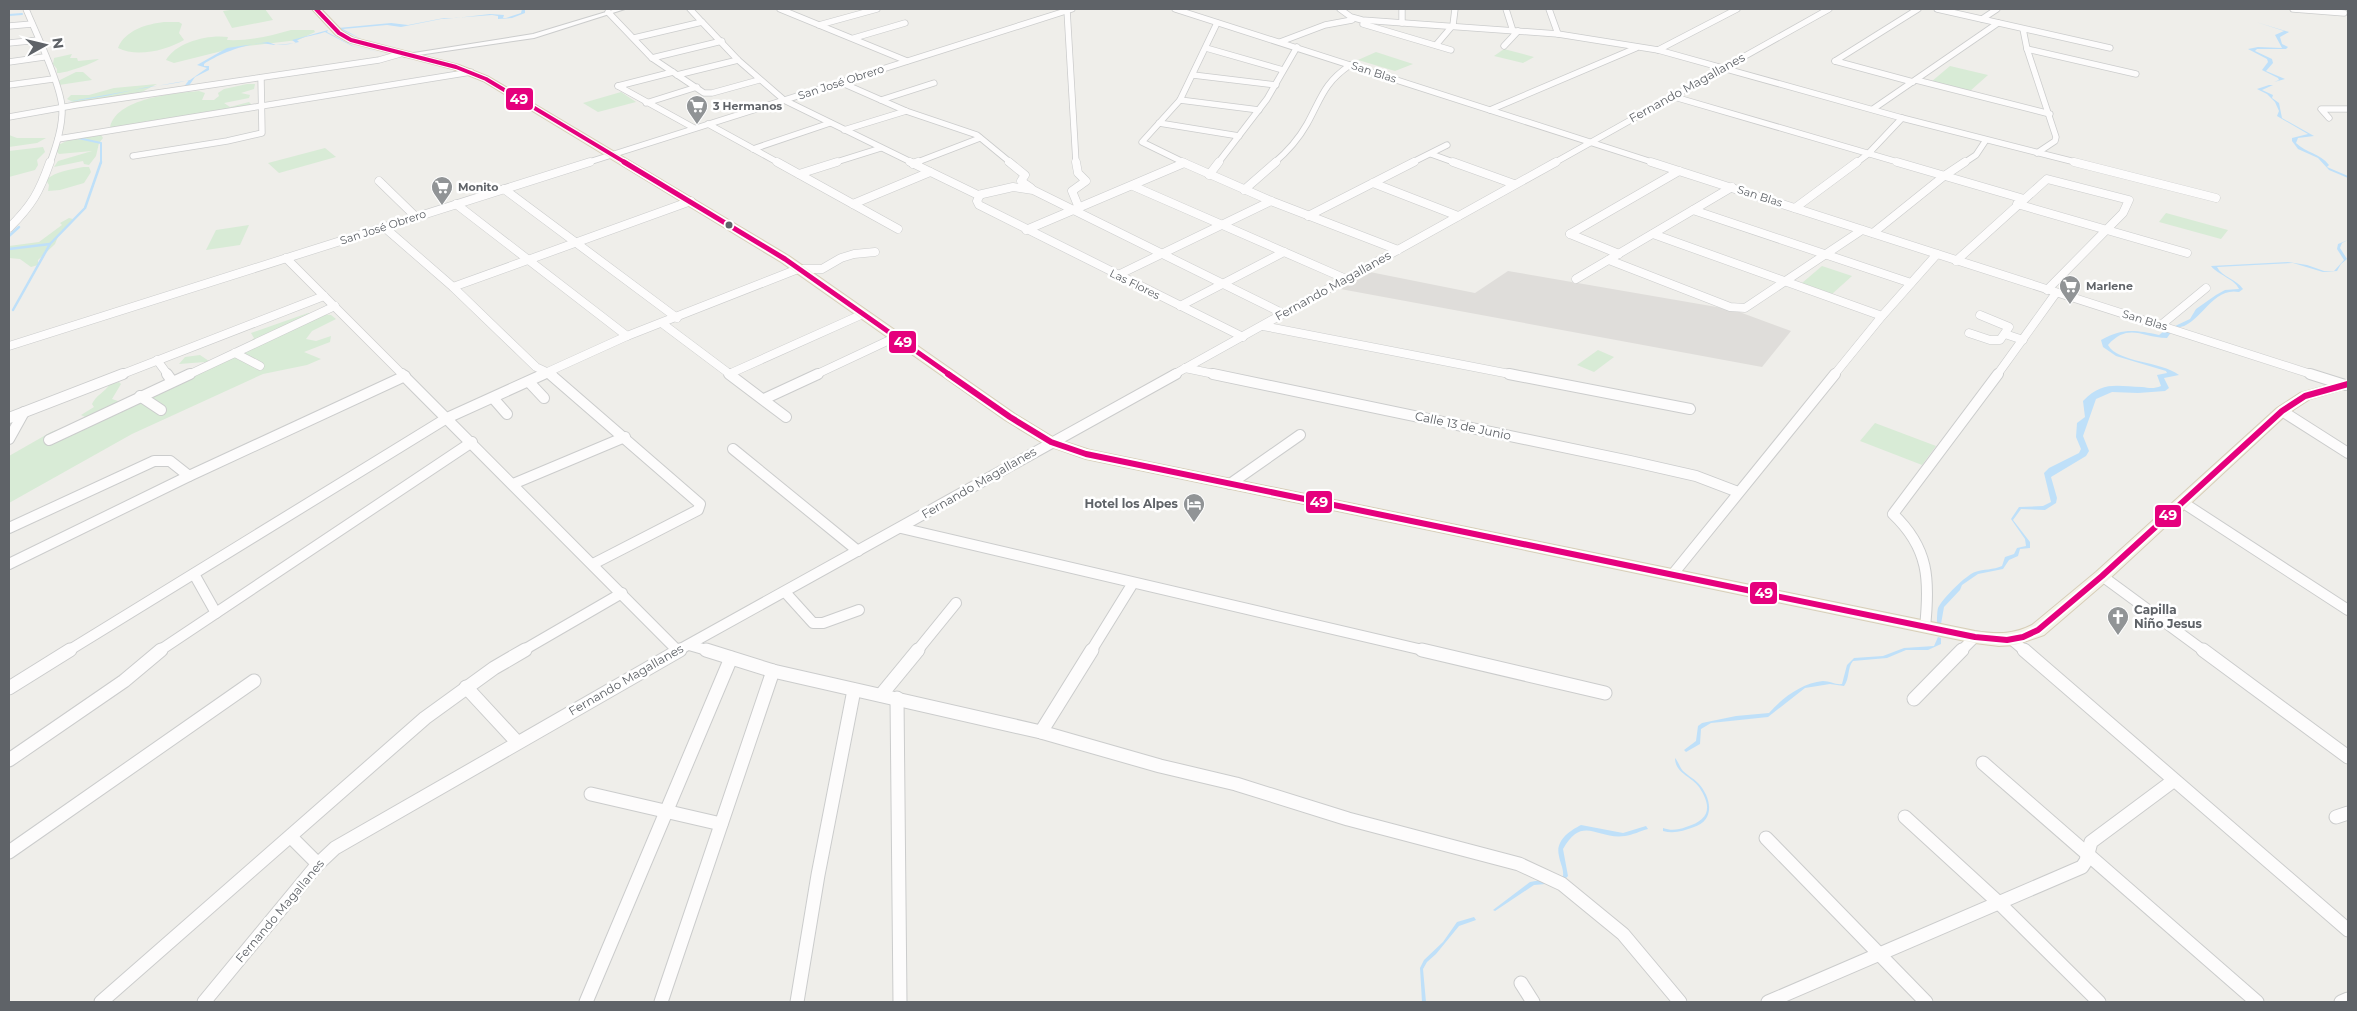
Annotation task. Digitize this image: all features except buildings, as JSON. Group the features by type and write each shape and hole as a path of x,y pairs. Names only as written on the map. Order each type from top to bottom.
{"main road":[{"path":"316,9 339,33 351,40 471,72 522,99 691,201 798,269 1010,417 1051,442 1086,454 1975,638 2012,640 2030,635 2038,630 2102,576 2282,411 2305,396 2346,384"}],"street":[{"path":"9,228 36,197 58,138 62,107 57,87 26,9"},
{"path":"9,117 62,107 378,60 402,54 537,35 622,9"},
{"path":"690,9 758,80 784,100 980,195 1013,187 1033,190"},
{"path":"783,10 795,9"},
{"path":"819,25 877,9"},
{"path":"1070,9 1076,165 1078,173 1086,180 1072,191 1078,202 1076,210"},
{"name":"San José Obrero","path":"9,346 1070,9"},
{"name":"San Blas","path":"1175,9 1732,187 1956,261 2346,384"},
{"path":"1340,9 1352,18 1451,50"},
{"path":"1402,9 1402,23"},
{"path":"1436,45 1453,27 1456,19 1455,9"},
{"path":"1506,9 1516,31"},
{"path":"1549,9 1558,34"},
{"path":"1658,50 1737,9"},
{"name":"Fernando Magallanes","path":"204,1002 318,864 335,848 683,648 1829,9"},
{"path":"1918,9 1835,61 2050,114"},
{"path":"1937,9 2110,48"},
{"path":"1982,19 1997,9"},
{"path":"2292,9 2344,13"},
{"path":"783,10 907,61"},
{"path":"608,12 652,58 704,93 712,93 758,80"},
{"path":"1280,42 1325,25 1352,18 1558,34 1636,48 1658,50 1902,118 2216,198"},
{"path":"634,38 702,22"},
{"path":"854,38 905,23"},
{"path":"1217,23 1180,100 1142,142 1271,202 1398,250"},
{"path":"1873,109 1998,23"},
{"path":"9,26 32,24"},
{"path":"2023,29 2027,49 2050,114 2056,138 2055,141 2037,153"},
{"path":"1504,46 1516,31"},
{"path":"9,43 39,40"},
{"path":"652,58 722,41"},
{"path":"1210,175 1276,85 1296,47"},
{"path":"1206,48 1283,70"},
{"path":"1490,110 1636,48"},
{"path":"2027,49 2136,74"},
{"path":"9,62 44,57"},
{"path":"694,128 618,86 640,79 675,74 738,60"},
{"path":"1244,190 1290,149 1306,126 1328,83 1334,76 1350,65"},
{"path":"58,138 471,72"},
{"path":"1193,75 1276,85"},
{"path":"133,156 262,133 261,78"},
{"path":"9,85 53,79"},
{"path":"840,82 906,111 980,138 1025,175 1022,182 1033,190 1284,314"},
{"path":"881,100 934,83"},
{"path":"646,103 697,87"},
{"path":"1671,96 2024,199"},
{"path":"1180,100 1259,110"},
{"path":"2329,118 2321,109 2348,109"},
{"path":"844,130 906,111"},
{"path":"1795,208 1868,154 1902,118"},
{"path":"753,149 830,123"},
{"path":"1159,123 1239,136"},
{"path":"708,124 898,229"},
{"path":"913,164 980,138"},
{"path":"1873,233 1944,176 1976,155 1986,140"},
{"path":"1308,216 1447,145"},
{"path":"799,174 881,148"},
{"path":"1431,154 1514,184"},
{"path":"1026,230 1134,186 1184,163"},
{"path":"1619,254 1570,234 1679,171"},
{"path":"853,204 930,172"},
{"path":"1925,627 1929,590 1927,570 1909,529 1892,514 2024,340 2051,291 2123,213 2129,200 2050,178 2017,204 1956,261"},
{"path":"379,181 416,217"},
{"path":"1373,183 1458,216"},
{"path":"1134,186 1346,279"},
{"path":"1576,279 1732,187"},
{"path":"504,189 677,318"},
{"name":"Las Flores","path":"980,195 977,201 979,205 1243,337"},
{"path":"453,287 691,201"},
{"path":"1118,276 1271,202"},
{"path":"456,204 627,336"},
{"path":"2017,204 2187,253"},
{"path":"1693,210 1911,283"},
{"path":"384,227 453,287 536,367 554,376 701,506 698,510 593,564"},
{"path":"1609,260 1738,309 1750,306 1862,230"},
{"path":"1653,234 1882,316"},
{"path":"9,688 448,418 627,336 663,324 798,269 822,269 841,258 854,254 875,252"},
{"path":"1180,306 1284,252"},
{"path":"1673,574 1882,316 1937,254"},
{"path":"286,258 622,594 683,648 731,658 773,671 1041,732 1236,784 1348,819 1519,864 1562,884 1623,934 1680,1002"},
{"path":"2161,325 2206,288"},
{"path":"9,418 324,296"},
{"path":"49,440 335,306"},
{"path":"729,374 863,314"},
{"path":"1969,333 1997,341 2005,334 2009,326 1980,315"},
{"path":"663,324 786,417"},
{"path":"1263,326 1690,409"},
{"path":"2005,334 2024,340"},
{"path":"764,399 896,337"},
{"path":"234,353 260,366"},
{"path":"157,360 172,381"},
{"name":"Calle 13 de Junio","path":"1185,368 1630,461 1696,476 1738,492"},
{"path":"9,564 189,476 405,376"},
{"path":"529,382 544,398"},
{"path":"140,396 161,410"},
{"path":"492,398 507,414"},
{"path":"2282,411 2348,453"},
{"path":"9,439 24,412"},
{"path":"1230,484 1300,435"},
{"path":"513,484 625,437"},
{"path":"9,760 124,681 158,652 472,442"},
{"path":"733,449 858,551"},
{"path":"9,528 154,461 170,461 189,476"},
{"path":"2182,502 2348,610"},
{"path":"901,528 1605,693"},
{"path":"194,574 216,613"},
{"path":"2102,576 2348,758"},
{"path":"1041,732 1133,583"},
{"path":"785,592 813,623 823,623 859,610"},
{"path":"101,1002 425,718 494,668 622,594"},
{"path":"881,695 956,603"},
{"path":"1914,699 1975,638"},
{"path":"2012,640 2173,781 2348,930"},
{"path":"586,1002 731,658"},
{"path":"661,1002 773,671"},
{"path":"9,852 254,681"},
{"path":"466,687 517,742"},
{"path":"797,1002 818,875 854,690"},
{"path":"897,698 900,1002"},
{"path":"1983,763 2257,1002"},
{"path":"1775,1001 2082,867 2090,842 2173,781"},
{"path":"591,794 721,824"},
{"path":"1905,817 1999,903 2099,1002"},
{"path":"291,837 318,864"},
{"path":"1766,838 1926,1002"},
{"path":"1521,983 1533,1002"},
{"path":"2341,1002 2348,999"}],"shaded area":[{"path":"1365,271 1475,293 1508,271 1734,310 1791,331 1762,367 1335,288"}],"green space":[{"path":"265,9 273,20 232,28 223,11"},
{"path":"164,22 179,22 182,24 179,33 184,40 161,50 134,52 118,48 131,32 144,26"},
{"path":"291,30 314,30 315,32 298,40 238,47 174,63 166,60 177,48 203,38 220,36 228,37 227,40 243,40"},
{"path":"1504,49 1534,57 1523,63 1494,56"},
{"path":"1376,52 1413,64 1395,71 1358,60"},
{"path":"72,54 70,58 77,58 78,61 99,59 79,68 57,73 57,69 53,64 54,58"},
{"path":"1950,66 1988,75 1970,91 1931,82"},
{"path":"76,72 83,72 92,80 59,85 58,81"},
{"path":"157,84 138,94 75,103 67,99 71,95 89,95 114,88"},
{"path":"255,84 254,89 241,93 250,95 249,98 224,103 230,107 249,102 252,105 110,128 114,118 123,110 147,99 176,93 199,91 205,93 202,100 214,100 219,96 218,93 224,89"},
{"path":"621,92 636,102 598,112 583,103"},
{"path":"9,135 17,138 46,138 37,143 9,147"},
{"path":"101,135 103,138 99,143 96,156 89,165 84,164 83,161 54,167 58,161 92,151 59,154 55,150 56,146 71,139"},
{"path":"43,147 45,152 37,160 38,165 35,170 9,177 9,151"},
{"path":"325,148 336,157 279,173 268,163"},
{"path":"89,167 91,172 84,183 60,190 48,191 49,185 46,180 50,177 63,171"},
{"path":"2166,213 2228,230 2221,239 2159,222"},
{"path":"69,218 73,219 59,234 55,244 38,260 38,265 31,267 20,259 9,258 9,246 39,242 62,225 60,223"},
{"path":"249,225 240,245 206,250 216,230"},
{"path":"1822,266 1852,276 1832,294 1802,283"},
{"path":"308,313 331,315 336,319 312,331 306,339 316,341 331,336 330,342 304,352 321,359 307,365 263,374 132,434 9,503 9,456 51,432 87,418 81,415 94,407 92,404 94,401 110,384 119,382 121,384 112,399 121,402 151,389 168,378 202,369 205,362 179,364 185,357 200,355 209,361 240,351 254,338 251,333"},
{"path":"1598,350 1614,357 1594,372 1577,365"},
{"path":"1875,423 1936,446 1922,465 1860,441"}],"water":[{"path":"522,9 525,9 525,13 512,18 498,19 498,16 492,15 461,17 490,14 504,15 503,18 506,18 521,13"},
{"path":"444,18 454,18 401,27 387,25 343,29 363,40 338,28 391,23 408,25"},
{"path":"2256,22 2289,32 2280,37 2282,44 2288,47 2286,49 2257,49 2255,51 2272,59 2273,63 2266,71 2285,79 2274,82 2279,80 2278,78 2262,70 2268,62 2267,59 2248,49 2258,47 2282,48 2275,35 2284,31"},
{"path":"328,30 327,32 353,46 392,55 352,46 325,32 297,40 299,42 296,43 292,40"},
{"path":"253,44 210,60 204,64 204,66 209,66 209,70 195,77 188,87 183,88 189,80 207,68 197,65 227,48"},
{"path":"2273,85 2262,90 2273,95 2272,98 2279,103 2282,118 2314,136 2298,138 2296,143 2325,161 2329,165 2327,167 2348,176 2348,178 2329,170 2318,158 2298,149 2292,138 2308,134 2277,116 2279,111 2275,102 2267,94 2257,89"},
{"path":"132,90 96,98 66,102"},
{"path":"2348,240 2342,243 2340,248 2347,259 2337,271 2323,272 2293,263 2217,267 2243,289 2239,292 2229,292 2220,296 2190,323 2182,327 2173,327 2190,319 2196,309 2216,295 2225,290 2239,289 2234,282 2211,266 2288,262 2307,265 2324,271 2334,271 2344,260 2337,249 2338,244"},
{"path":"2167,329 2172,331 2167,338 2129,333 2116,338 2108,345 2113,351 2130,359 2162,367 2179,375 2164,378 2169,388 2165,391 2138,393 2112,392 2096,399 2083,436 2089,451 2086,456 2051,477 2057,498 2056,503 2045,510 2021,509 2013,520 2030,542 2030,548 2020,549 2018,556 2009,560 2003,569 1978,574 1962,585 1960,590 1944,607 1941,624 1937,624 1938,608 1960,582 1975,572 2002,566 2005,557 2014,554 2017,548 2026,546 2025,539 2011,519 2019,507 2043,506 2051,502 2044,473 2049,468 2079,453 2081,449 2076,437 2077,423 2085,417 2083,401 2097,390 2110,386 2156,388 2161,386 2157,375 2167,373 2166,371 2116,356 2103,347 2101,340 2116,333 2129,331 2159,335"},
{"path":"1938,637 1941,638 1941,644 1928,650 1906,650 1887,658 1853,661 1844,686 1830,684 1805,688 1768,717 1711,723 1701,729 1700,744 1686,752 1684,750 1696,741 1698,726 1702,723 1736,716 1769,713 1786,697 1800,688 1815,682 1823,681 1842,684 1847,665 1854,658 1883,656 1904,648 1934,646"},
{"path":"1675,758 1683,771 1703,789 1709,808 1708,814 1701,824 1686,830 1671,832 1663,831 1663,828 1669,830 1677,829 1694,824 1704,817 1707,807 1699,787 1680,771"},
{"path":"1581,825 1623,833 1646,826 1648,829 1625,836 1606,835 1591,831 1577,833 1563,849 1568,876 1563,881 1534,885 1495,911 1493,910 1530,882 1563,876 1558,851 1559,846 1568,833"},
{"path":"1474,917 1476,920 1459,926 1427,962 1423,969 1426,1002 1422,1002 1420,968 1424,960 1443,942 1457,922"}],"waterway":[{"path":"9,15 22,14"},
{"path":"78,138 101,143 101,162"},
{"path":"50,244 85,208 101,162"},
{"path":"9,236 19,227"},
{"path":"9,249 50,244"},
{"path":"13,310 50,244"}],"transit line":[{"name":"49","path":"316,9 339,33 351,40 456,67 486,79 785,259 1010,417 1051,442 1086,454 1975,637 2007,640 2023,637 2038,630 2102,576 2282,411 2305,396 2348,384"}],"place":[{"name":"3 Hermanos","path":"697,125"},
{"name":"Monito","path":"442,206"},
{"name":"Marlene","path":"2070,305"},
{"name":"Hotel los Alpes","path":"1194,523"},
{"name":"Capilla Niño Jesus","path":"2118,636"}]}
